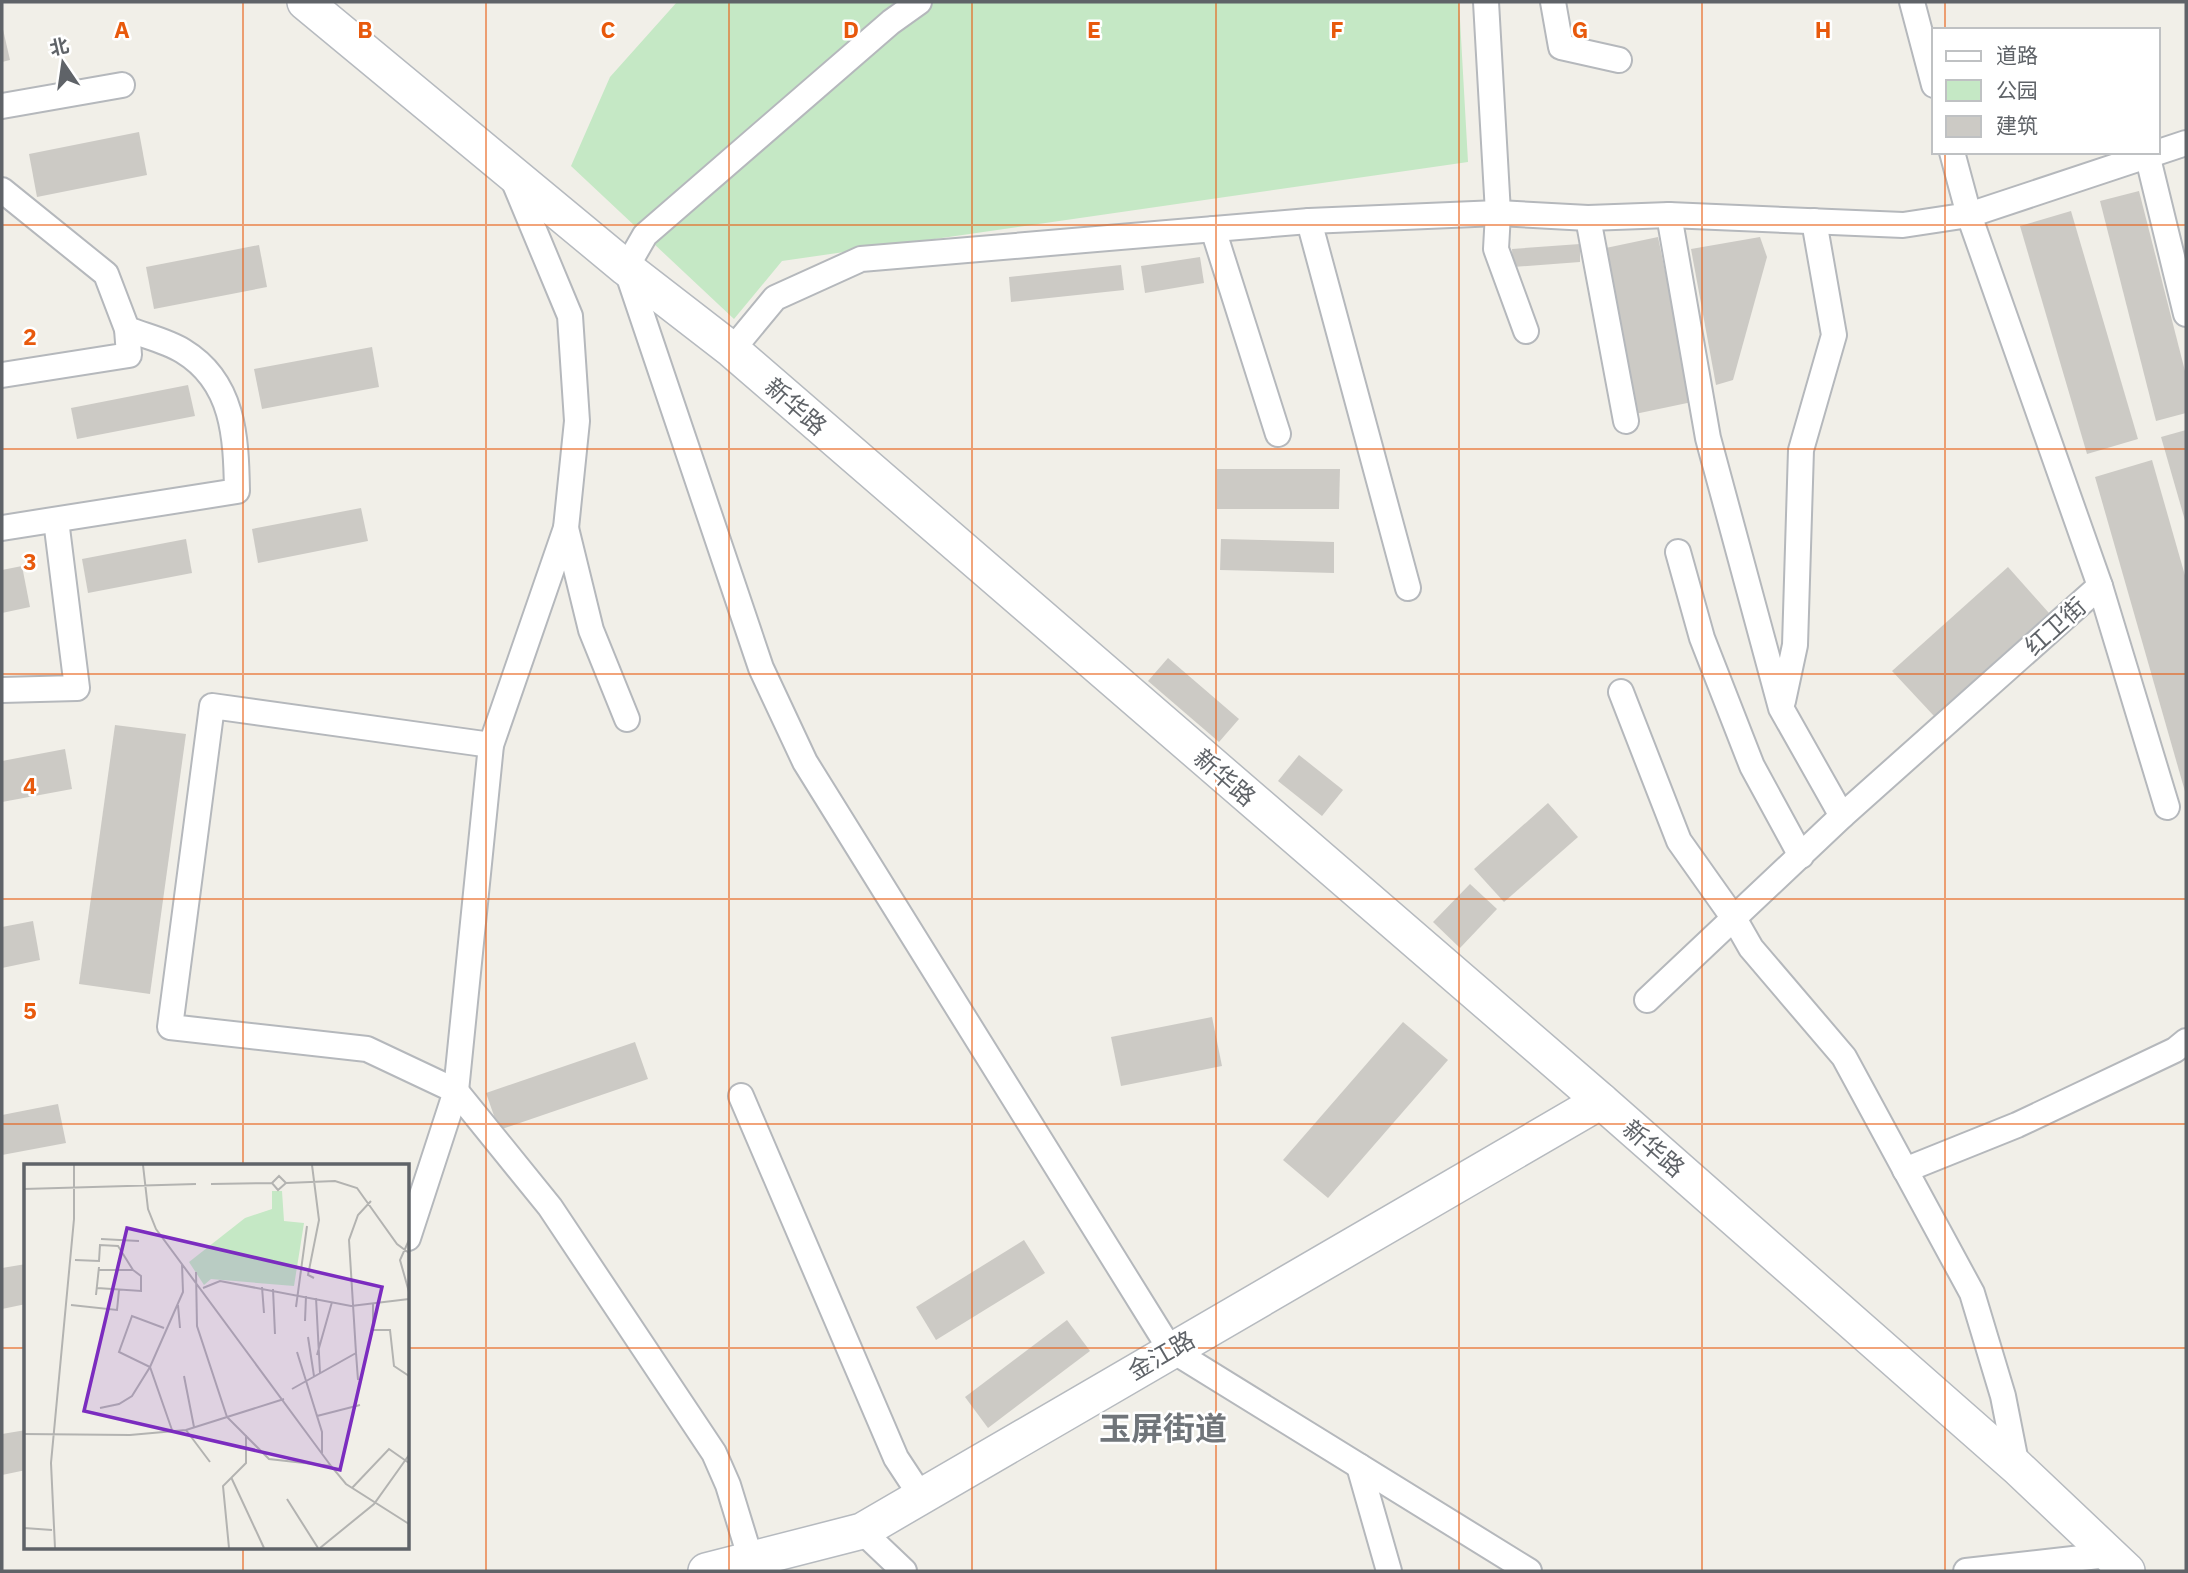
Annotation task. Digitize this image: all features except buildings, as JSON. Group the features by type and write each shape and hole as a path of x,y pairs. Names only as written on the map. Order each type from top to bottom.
{"street":[{"name":"新华路","path":"305,2 626,268 732,350 1601,1101 2017,1467 2117,1563"},
{"path":"919,2 881,31 645,235 626,268 761,667 805,762 1170,1349 1529,1571"},
{"path":"1486,2 1498,213 1496,249 1525,331"},
{"path":"1553,2 1561,47 1619,60"},
{"path":"1912,2 1932,77"},
{"path":"2,106 122,85"},
{"path":"2160,154 2186,144"},
{"name":"红卫街","path":"1647,1000 1735,920 1842,816 2100,586 1969,215 1953,154"},
{"path":"732,350 775,298 861,259 1309,221 1498,213 1588,218 1669,215 1903,225 1969,215 2159,154"},
{"path":"2148,158 2186,314"},
{"path":"410,1232 456,1091 491,745 566,528 577,421 570,316 509,170"},
{"path":"2,190 106,274 127,330 129,355 2,374"},
{"path":"1669,215 1709,438 1781,708 1842,816"},
{"path":"1588,218 1626,421"},
{"path":"1309,221 1408,588"},
{"path":"1781,708 1795,645 1801,450 1834,335 1814,221"},
{"path":"1213,229 1278,435"},
{"path":"2,528 237,491 236,441 228,405 207,368 181,350 127,330"},
{"path":"2,690 77,688 56,520"},
{"path":"566,528 591,630 627,719"},
{"path":"1678,552 1702,638 1752,766 1801,856"},
{"path":"2100,586 2167,807"},
{"path":"1621,692 1679,841 1735,920 1751,948 1844,1057 1972,1293 2003,1396 2017,1467"},
{"path":"491,745 212,706 170,1027 367,1049 456,1091 550,1206 714,1453 728,1485 751,1560"},
{"path":"1905,1170 2017,1125 2175,1050 2186,1041"},
{"path":"741,1096 896,1458 920,1496"},
{"name":"金江路","path":"706,1571 862,1531 1170,1349 1601,1101"},
{"path":"1359,1466 1389,1571"},
{"path":"862,1531 904,1571"},
{"path":"1966,1571 2117,1563"}],"green space":[{"path":"677,2 1459,2 1468,162 782,261 734,319 571,166 610,77"}],"district":[{"name":"玉屏街道","path":"1163,1428"}]}
